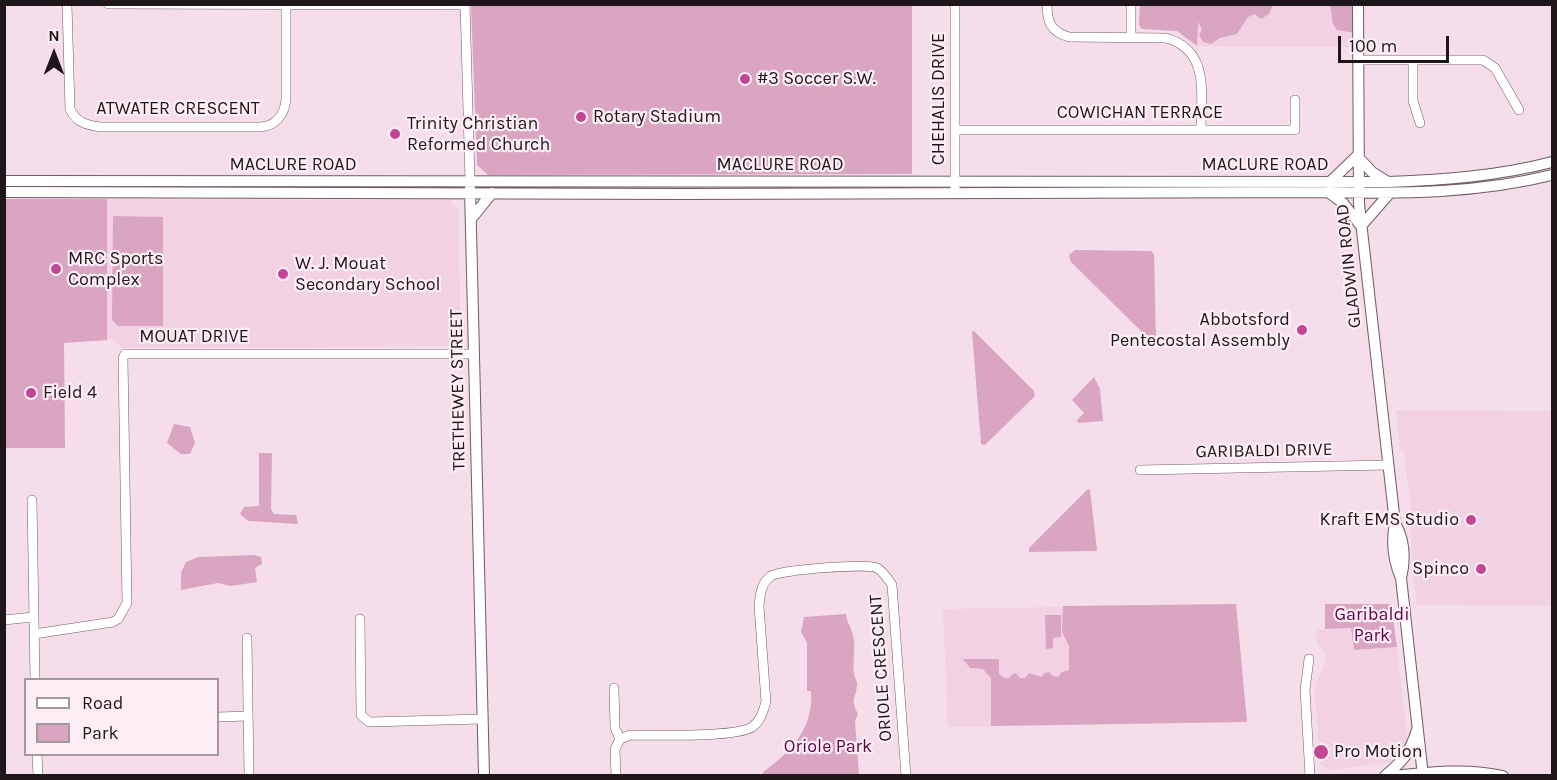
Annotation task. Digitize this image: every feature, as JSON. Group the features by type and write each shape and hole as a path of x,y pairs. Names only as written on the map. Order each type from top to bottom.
{"main road":[{"name":"GLADWIN ROAD","path":"1358,4 1357,156 1361,226 1395,523 1402,536 1405,559 1401,578 1423,774"},
{"path":"1388,182 1372,172 1357,156 1329,186 1361,226 1389,194"},
{"name":"MACLURE ROAD","path":"1358,187 1388,182 1449,180 1481,176 1552,162"},
{"name":"MACLURE ROAD","path":"4,192 492,193 1329,186 1358,187 1389,194 1474,189 1552,175"},
{"name":"MACLURE ROAD","path":"4,181 470,181 955,188"},
{"name":"TRETHEWEY STREET","path":"470,181 484,776"},
{"path":"471,219 492,193"},
{"path":"1384,776 1408,754 1418,727"},
{"path":"1394,776 1423,774 1503,776"}],"street":[{"name":"ATWATER CRESCENT","path":"68,4 70,110 81,122 100,127 260,127 272,124 282,115 286,100 286,5"},
{"path":"108,4 465,5"},
{"name":"CHEHALIS DRIVE","path":"955,4 955,188"},
{"path":"1047,4 1048,21 1060,35 1175,40 1192,54 1198,65 1201,77 1201,130"},
{"path":"1131,4 1131,37"},
{"name":"TRETHEWEY STREET","path":"465,5 470,181"},
{"path":"1358,60 1483,60 1495,68 1519,110"},
{"path":"1413,60 1413,101 1420,123"},
{"name":"COWICHAN TERRACE","path":"955,130 1295,129 1295,100"},
{"name":"MOUAT DRIVE","path":"33,634 108,624 118,620 127,603 123,358 125,354 473,354"},
{"name":"GARIBALDI DRIVE","path":"1140,470 1388,465"},
{"path":"32,500 35,678"},
{"name":"ORIOLE CRESCENT","path":"620,739 630,735 734,733 751,728 761,717 766,702 759,606 760,591 771,576 788,572 862,566 877,568 887,576 892,585 906,776"},
{"path":"4,620 33,617"},
{"path":"360,619 361,715 364,718 369,722 482,718"},
{"path":"247,638 249,776"},
{"path":"1309,659 1305,690 1310,776"},
{"path":"614,688 615,728 620,739 615,749 616,776"},
{"path":"219,717 248,716"},
{"path":"37,756 38,776"}],"shaded area":[{"path":"1197,5 1355,5 1356,47 1197,46"},
{"name":"W. J. Mouat Secondary School","path":"107,199 450,200 458,210 461,340 456,346 121,348 113,339 107,338"},
{"path":"1396,410 1552,411 1552,606 1417,605 1412,563 1411,511"},
{"path":"1236,604 1247,722 948,727 943,609"},
{"path":"1352,628 1354,650 1397,647 1407,738 1402,752 1391,762 1329,770 1320,764 1315,693 1316,684 1325,663 1325,655 1323,649 1317,644 1316,630"}],"green space":[{"path":"1271,4 1269,14 1261,19 1255,14 1248,17 1237,34 1220,38 1211,44 1203,42 1199,35 1202,29 1198,22 1197,46 1177,31 1142,29 1139,25 1140,5"},
{"path":"471,5 912,5 912,174 488,175 477,165"},
{"path":"1330,5 1355,5 1355,33 1337,30 1333,24"},
{"name":"MRC Sports Complex","path":"5,199 107,199 107,340 64,343 65,448 5,448"},
{"path":"113,216 163,217 163,326 118,326 112,320"},
{"path":"1075,250 1151,251 1154,254 1156,338 1146,336 1071,262 1069,255"},
{"path":"974,331 1034,391 1035,396 985,445 981,444 972,332"},
{"path":"1094,377 1100,389 1103,421 1078,423 1077,420 1084,413 1072,400"},
{"path":"174,424 190,427 195,443 190,454 181,454 167,443"},
{"path":"259,453 272,453 271,509 274,514 296,515 298,524 248,521 240,514 244,507 259,506"},
{"path":"1088,489 1090,490 1097,550 1029,552 1029,548"},
{"path":"254,555 261,557 262,564 255,568 257,582 231,586 218,583 181,590 181,573 186,562 198,557"},
{"path":"1236,604 1247,722 991,726 991,678 983,669 970,668 963,659 999,659 999,674 1004,678 1009,678 1016,673 1020,678 1025,678 1029,673 1041,677 1049,672 1058,677 1062,672 1069,670 1069,646 1062,632 1063,606"},
{"name":"Garibaldi Park","path":"1325,604 1391,604 1397,647 1354,650 1351,628 1325,629"},
{"name":"Oriole Park","path":"846,614 854,642 854,675 857,688 854,701 858,714 855,721 859,775 763,775 763,772 783,756 799,738 809,716 811,691 807,691 807,643 801,632 804,617"},
{"path":"1045,615 1061,615 1061,637 1053,638 1053,648 1046,649"}],"place":[{"name":"#3 Soccer S.W.","path":"745,79"},
{"name":"Rotary Stadium","path":"581,117"},
{"name":"Trinity Christian Reformed Church","path":"395,134"},
{"name":"MRC Sports Complex","path":"56,269"},
{"name":"W. J. Mouat Secondary School","path":"283,274"},
{"name":"Abbotsford Pentecostal Assembly","path":"1302,330"},
{"name":"Field 4","path":"31,393"},
{"name":"Kraft EMS Studio","path":"1471,520"},
{"name":"Spinco","path":"1481,569"},
{"name":"Pro Motion","path":"1321,752"}]}
